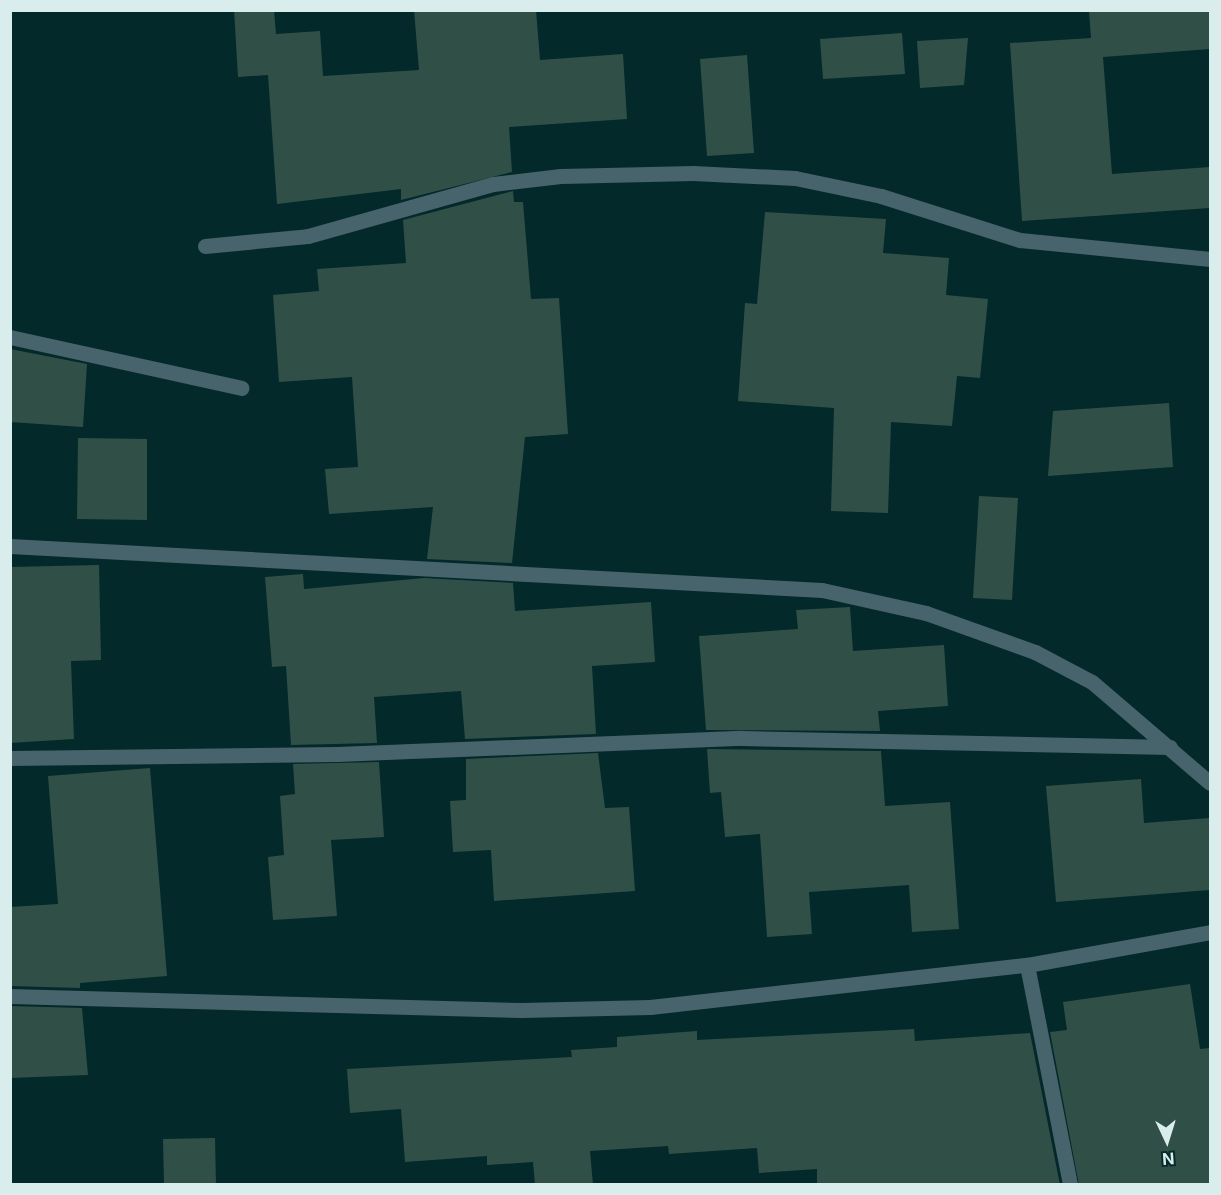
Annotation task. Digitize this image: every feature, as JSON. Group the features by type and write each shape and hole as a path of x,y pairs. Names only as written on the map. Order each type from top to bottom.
{"street":[{"path":"205,246 308,236 493,184 561,176 693,173 795,178 881,196 1020,240 1210,259"},
{"path":"10,337 241,388"},
{"path":"10,546 822,590 926,613 1035,652 1092,682 1210,783"},
{"path":"10,758 337,753 742,738 1170,747"},
{"path":"10,996 522,1010 650,1006 1027,965 1210,932"},
{"path":"1027,965 1070,1185"}],"building":[{"path":"234,10 274,10 276,34 320,31 323,76 419,70 414,10 536,10 540,60 623,54 627,119 509,127 512,172 401,200 401,189 277,204 268,75 238,77"},
{"path":"1210,10 1210,49 1103,57 1112,174 1210,167 1210,208 1022,221 1010,43 1091,38 1089,11"},
{"path":"902,33 905,74 823,79 820,39"},
{"path":"968,38 964,85 920,88 917,41"},
{"path":"747,55 754,153 707,156 700,59"},
{"path":"513,191 514,202 523,202 531,299 559,298 568,434 525,437 512,563 427,559 433,507 329,514 325,469 358,467 352,377 279,382 273,295 319,291 317,269 406,263 403,220"},
{"path":"765,212 886,219 883,253 949,258 946,295 988,299 980,378 957,376 952,426 891,422 888,513 831,511 834,408 738,401 745,303 757,304"},
{"path":"10,349 87,364 83,427 10,422"},
{"path":"1169,403 1173,467 1048,476 1053,411"},
{"path":"78,438 147,439 147,520 77,519"},
{"path":"979,496 1018,498 1012,600 973,598"},
{"path":"99,565 101,660 71,661 74,739 10,743 10,567"},
{"path":"303,574 304,589 424,578 513,583 515,611 651,602 655,662 592,666 596,734 465,739 461,691 374,697 377,743 291,745 286,666 272,667 265,577"},
{"path":"850,607 853,651 944,645 948,706 878,711 880,731 706,730 699,636 798,629 796,610"},
{"path":"707,749 881,751 885,806 950,802 959,929 912,932 909,885 809,892 812,934 767,937 760,834 725,837 721,792 710,793"},
{"path":"598,753 605,808 629,807 635,891 494,901 491,850 453,852 450,801 466,800 466,759"},
{"path":"379,762 384,837 331,840 337,916 273,920 268,857 284,855 280,796 295,794 293,764"},
{"path":"150,768 167,976 80,983 80,988 10,986 10,907 58,904 48,776"},
{"path":"1141,779 1144,823 1210,818 1210,890 1056,902 1046,786"},
{"path":"1190,984 1200,1049 1210,1048 1210,1185 1079,1185 1050,1032 1067,1030 1063,1002"},
{"path":"10,1006 82,1008 88,1075 10,1078"},
{"path":"914,1029 915,1041 1030,1033 1060,1185 817,1185 817,1169 759,1173 757,1148 669,1154 668,1146 590,1151 593,1185 535,1185 533,1162 487,1165 487,1156 405,1162 401,1109 350,1113 347,1069 572,1057 571,1050 617,1047 617,1037 697,1031 697,1040"},
{"path":"215,1138 216,1185 164,1185 163,1139"}]}
